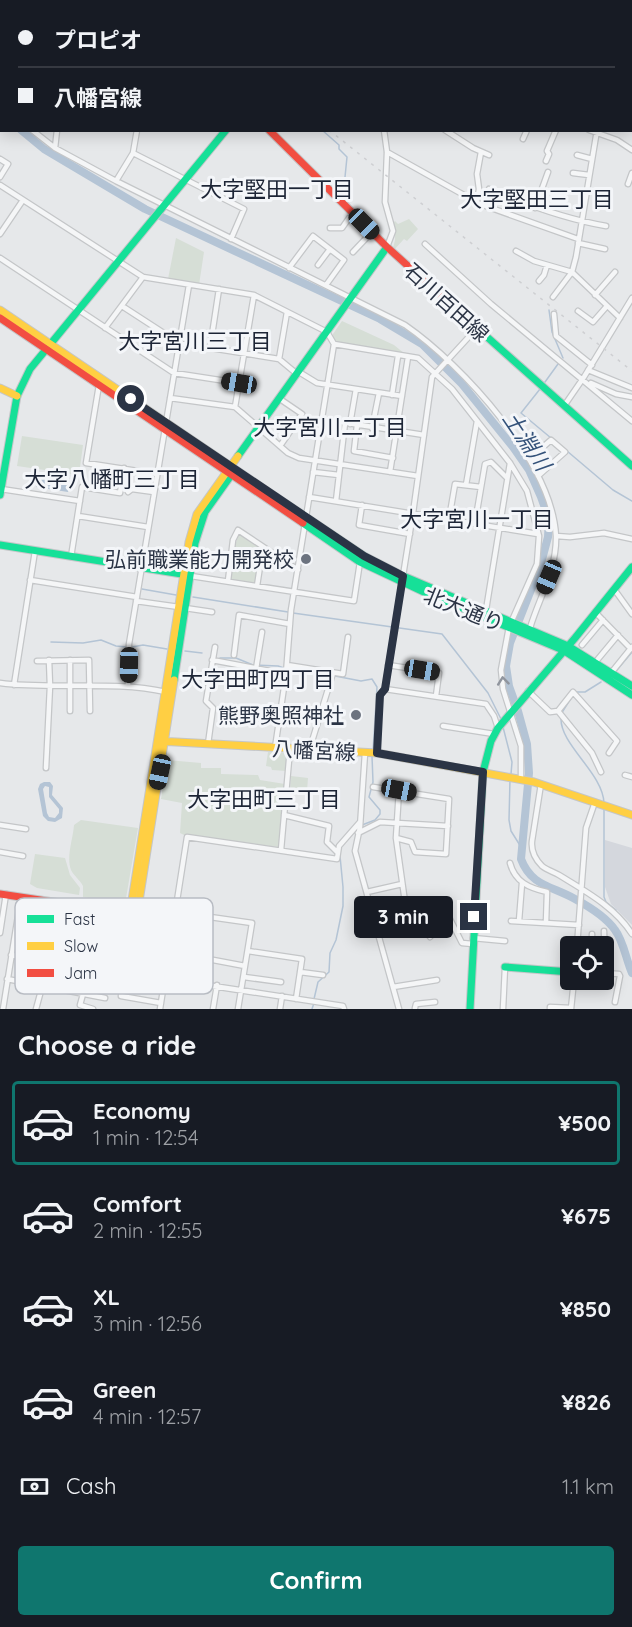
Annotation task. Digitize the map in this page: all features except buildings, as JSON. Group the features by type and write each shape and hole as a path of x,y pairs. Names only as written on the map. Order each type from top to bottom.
{"street":[{"path":"34,132 55,148 116,181 405,325 428,341 492,409 529,459 549,498 556,536 555,557 528,630"},
{"path":"42,139 43,132"},
{"path":"55,148 57,132"},
{"path":"116,181 133,153 137,132"},
{"path":"80,501 1,492 3,452 17,396 30,369 224,132"},
{"name":"石川百田線","path":"271,132 387,247 632,466"},
{"path":"136,898 162,742 192,529 197,514 230,471 392,238 393,231 385,202 387,152 384,132"},
{"path":"448,132 489,155"},
{"path":"523,139 526,132"},
{"path":"546,161 549,154 547,151 555,132"},
{"path":"553,297 572,272 597,132 617,140 632,150"},
{"path":"387,152 477,202 605,249"},
{"path":"477,202 479,189 477,174 482,152"},
{"path":"133,153 244,209 231,239"},
{"path":"577,155 592,159"},
{"path":"0,159 8,165 0,177"},
{"path":"535,208 548,172"},
{"path":"573,173 589,175"},
{"path":"628,184 632,173"},
{"path":"0,185 143,277 254,295 327,332 334,344 294,592 275,748"},
{"path":"489,189 535,208 581,222 606,226"},
{"path":"0,234 23,200"},
{"path":"330,228 342,228 349,218 355,215"},
{"path":"353,252 372,232"},
{"path":"289,268 313,236 344,260 326,285"},
{"path":"425,243 498,310 584,378 616,394 632,397"},
{"path":"318,265 330,249"},
{"path":"516,251 534,261 572,272 620,318"},
{"path":"0,258 174,373 239,383"},
{"path":"539,281 547,265"},
{"path":"595,295 615,272"},
{"path":"105,328 143,277"},
{"path":"128,685 129,644 189,285"},
{"path":"210,348 219,289"},
{"path":"235,407 254,295"},
{"path":"564,406 584,378 632,298"},
{"path":"122,306 179,343 279,359 313,382 402,396"},
{"path":"578,311 593,322 607,306"},
{"path":"0,310 99,385 166,427"},
{"path":"279,359 287,312"},
{"path":"554,314 556,336 590,368 632,388"},
{"path":"0,318 48,347 305,521 402,579 486,610 512,624"},
{"path":"399,1009 355,851 380,695 385,689 432,377 477,328"},
{"path":"334,344 418,358 436,371 510,463 527,491 538,534 537,564 512,624 501,670 503,721"},
{"path":"392,395 398,356"},
{"path":"390,472 408,357"},
{"path":"584,378 632,421"},
{"path":"99,385 86,463 157,474"},
{"path":"0,388 17,396"},
{"path":"336,501 347,424 356,389"},
{"path":"372,428 379,393"},
{"path":"170,398 235,407 288,453 298,458 418,476"},
{"path":"280,399 302,414 280,446"},
{"path":"322,419 424,435"},
{"path":"466,485 477,421"},
{"path":"357,425 354,451 393,458"},
{"path":"529,459 551,440 566,452 538,476"},
{"path":"475,523 485,464 490,462 507,478"},
{"path":"486,610 510,463"},
{"path":"71,557 82,487 120,493 124,468"},
{"path":"314,472 339,475"},
{"path":"449,519 455,484 481,487"},
{"path":"128,492 132,489 154,492"},
{"path":"309,497 538,534"},
{"path":"362,505 359,525 410,534"},
{"path":"78,516 148,528"},
{"name":"北大通り","path":"305,521 360,562 528,630 566,648"},
{"path":"228,582 233,540 238,530 298,570"},
{"path":"556,536 570,537 604,533 632,538"},
{"path":"0,545 354,601 360,562"},
{"path":"257,586 264,547"},
{"path":"14,685 35,551"},
{"path":"470,1009 483,772 503,721 632,567"},
{"path":"30,580 212,612"},
{"path":"614,589 632,614"},
{"path":"162,742 166,692 182,608"},
{"path":"595,612 631,648 609,676"},
{"path":"234,655 239,615 290,624"},
{"path":"582,645 603,620"},
{"path":"256,669 262,632"},
{"path":"598,659 618,635"},
{"path":"212,660 256,669 343,674 348,637"},
{"path":"208,744 213,708 206,701 215,647"},
{"path":"566,648 609,676 632,695"},
{"path":"46,768 49,660"},
{"path":"70,660 70,711"},
{"path":"37,661 89,660 90,711"},
{"path":"388,665 439,673 436,696"},
{"path":"309,751 333,675"},
{"path":"609,676 632,687"},
{"path":"0,683 50,686 128,685 166,692"},
{"path":"385,689 486,704 494,716 517,729 521,747 522,779"},
{"path":"526,694 550,712 560,713 592,753 601,772"},
{"path":"560,713 575,694 617,741 609,753"},
{"path":"443,726 503,721"},
{"name":"八幡宮線","path":"162,742 372,753 522,779 632,815"},
{"path":"281,850 290,749"},
{"path":"625,775 632,777"},
{"path":"538,783 531,850 542,866 618,915 632,934"},
{"path":"372,787 449,799 446,854 415,852 411,842 396,838"},
{"path":"399,790 396,838 405,902 430,937"},
{"path":"578,936 586,828 601,804"},
{"path":"285,815 329,826 327,842 337,852"},
{"path":"177,898 187,837 337,859 339,846 360,827 380,822 448,826"},
{"path":"0,825 26,829"},
{"path":"0,852 22,856"},
{"path":"510,863 513,874 522,884 547,892 546,923"},
{"path":"367,892 402,884"},
{"path":"519,921 522,884"},
{"path":"0,933 3,894 28,898"},
{"path":"441,901 462,943 505,941"},
{"path":"213,917 252,923 238,1009"},
{"path":"512,921 579,925"},
{"path":"604,931 604,936"},
{"path":"3,1009 15,935"},
{"path":"248,951 302,959 296,999"},
{"path":"213,960 245,966"},
{"path":"503,1009 505,967 560,971"},
{"path":"300,972 323,975"},
{"path":"614,974 620,976 615,1002"},
{"path":"243,977 281,982"},
{"path":"8,979 15,981"},
{"path":"393,987 437,980"},
{"path":"213,984 343,1006 344,1009"},
{"path":"213,1009 217,985"},
{"path":"550,1009 550,1007 571,1009 573,990"},
{"path":"36,1009 40,994"},
{"path":"93,1009 80,1005 83,994 105,998"},
{"path":"121,994 121,996 161,1006"},
{"path":"280,1009 282,996"},
{"path":"409,1009 416,1008 416,1004 435,1002"}],"shaded area":[{"path":"409,219 418,229 394,250 394,222 398,224"},
{"path":"176,238 204,252 199,285 168,279"},
{"path":"342,321 394,345 405,354 338,343 333,338 333,334"},
{"path":"22,436 83,445 79,475 17,466"},
{"path":"239,533 261,547 257,582 255,583 231,580 230,577 233,552"},
{"path":"268,752 285,753 287,756 286,771 272,770 271,767 266,766"},
{"path":"167,760 201,763 201,768 221,768 221,774 258,775 260,780 285,784 279,847 188,837 180,833 182,803 161,799"},
{"path":"291,776 308,778 307,791 290,790"},
{"path":"81,820 138,828 126,898 83,897 83,886 71,870 69,859 74,825"},
{"path":"605,840 632,848 632,925 611,904 605,887"},
{"path":"35,854 65,858 70,875 80,888 79,895 37,888 30,884"}],"water":[{"path":"37,476 70,481 68,492 36,487"},
{"path":"50,782 53,786 52,795 63,808 62,818 55,822 48,821 43,816 38,789 40,784","holes":["45,786 49,787 49,797 59,809 55,818 49,817 47,813 43,789"]}],"waterway":[{"name":"土淵川","path":"23,132 44,149 145,209 380,319 422,344 462,384 513,447 529,470 549,519 548,537 540,567 510,643 506,666 509,686 527,744 529,773 521,859 525,868 536,880 585,905 611,925 621,940 632,973"},
{"path":"324,132 339,145 339,149 347,157 343,197 347,203"},
{"path":"549,310 552,332 563,358"},
{"path":"545,382 558,364"},
{"path":"540,389 521,413 551,438"},
{"path":"567,451 613,490 632,501"},
{"path":"142,589 176,595"},
{"path":"193,597 288,612"},
{"path":"293,613 442,634 488,693 501,719"},
{"path":"51,642 83,643 101,640 116,646 127,647"},
{"path":"132,647 143,645 167,649"},
{"path":"185,651 202,653"},
{"path":"617,670 632,652"},
{"path":"220,658 236,658 253,665 278,666 330,676"},
{"path":"335,676 361,681 372,679 377,687 373,751"},
{"path":"577,692 585,692 601,682"},
{"path":"561,714 573,695"},
{"path":"561,718 567,738 597,781 604,803"},
{"path":"503,727 512,762 511,774"},
{"path":"362,825 375,820 380,814 380,810 369,797 373,782 372,756"},
{"path":"510,779 509,820 511,831 521,847"},
{"path":"604,808 604,897 606,902 616,910"},
{"path":"314,999 318,982 329,972 330,953 336,940 343,906 340,856"},
{"path":"312,1009 314,1003"}],"railway":[{"path":"332,132 632,371"}],"traffic: fast":[{"path":"0,495 17,396 30,369 224,132"},
{"path":"238,456 387,247"},
{"path":"450,304 632,466"},
{"path":"174,680 195,543 205,512 232,474 232,470"},
{"path":"276,497 364,556 403,576 568,646 632,686"},
{"path":"303,523 360,562 424,592 563,650 632,695"},
{"path":"0,545 188,575"},
{"path":"470,1009 483,772 491,741 498,728 632,567"},
{"path":"505,967 560,971"}],"traffic: slow":[{"path":"0,310 276,497"},
{"path":"0,388 17,396"},
{"path":"132,898 189,542 197,514 238,456"},
{"path":"140,898 174,680"},
{"path":"158,741 377,753 534,782 632,815"}],"traffic: jam":[{"path":"271,132 387,247 450,304"},
{"path":"0,318 303,523"},
{"path":"0,894 27,898"}],"place":[{"name":"弘前職業能力開発校","path":"306,559"},
{"name":"熊野奥照神社","path":"356,715"}],"district":[{"name":"大字堅田一丁目","path":"277,189"},
{"name":"大字堅田三丁目","path":"537,199"},
{"name":"大字宮川三丁目","path":"195,341"},
{"name":"大字宮川二丁目","path":"330,427"},
{"name":"大字八幡町三丁目","path":"112,479"},
{"name":"大字宮川一丁目","path":"477,519"},
{"name":"大字田町四丁目","path":"258,679"},
{"name":"大字田町三丁目","path":"264,799"}],"route":[{"path":"131,399 364,556 403,576 385,689 380,695 377,753 483,772 474,917"}]}
